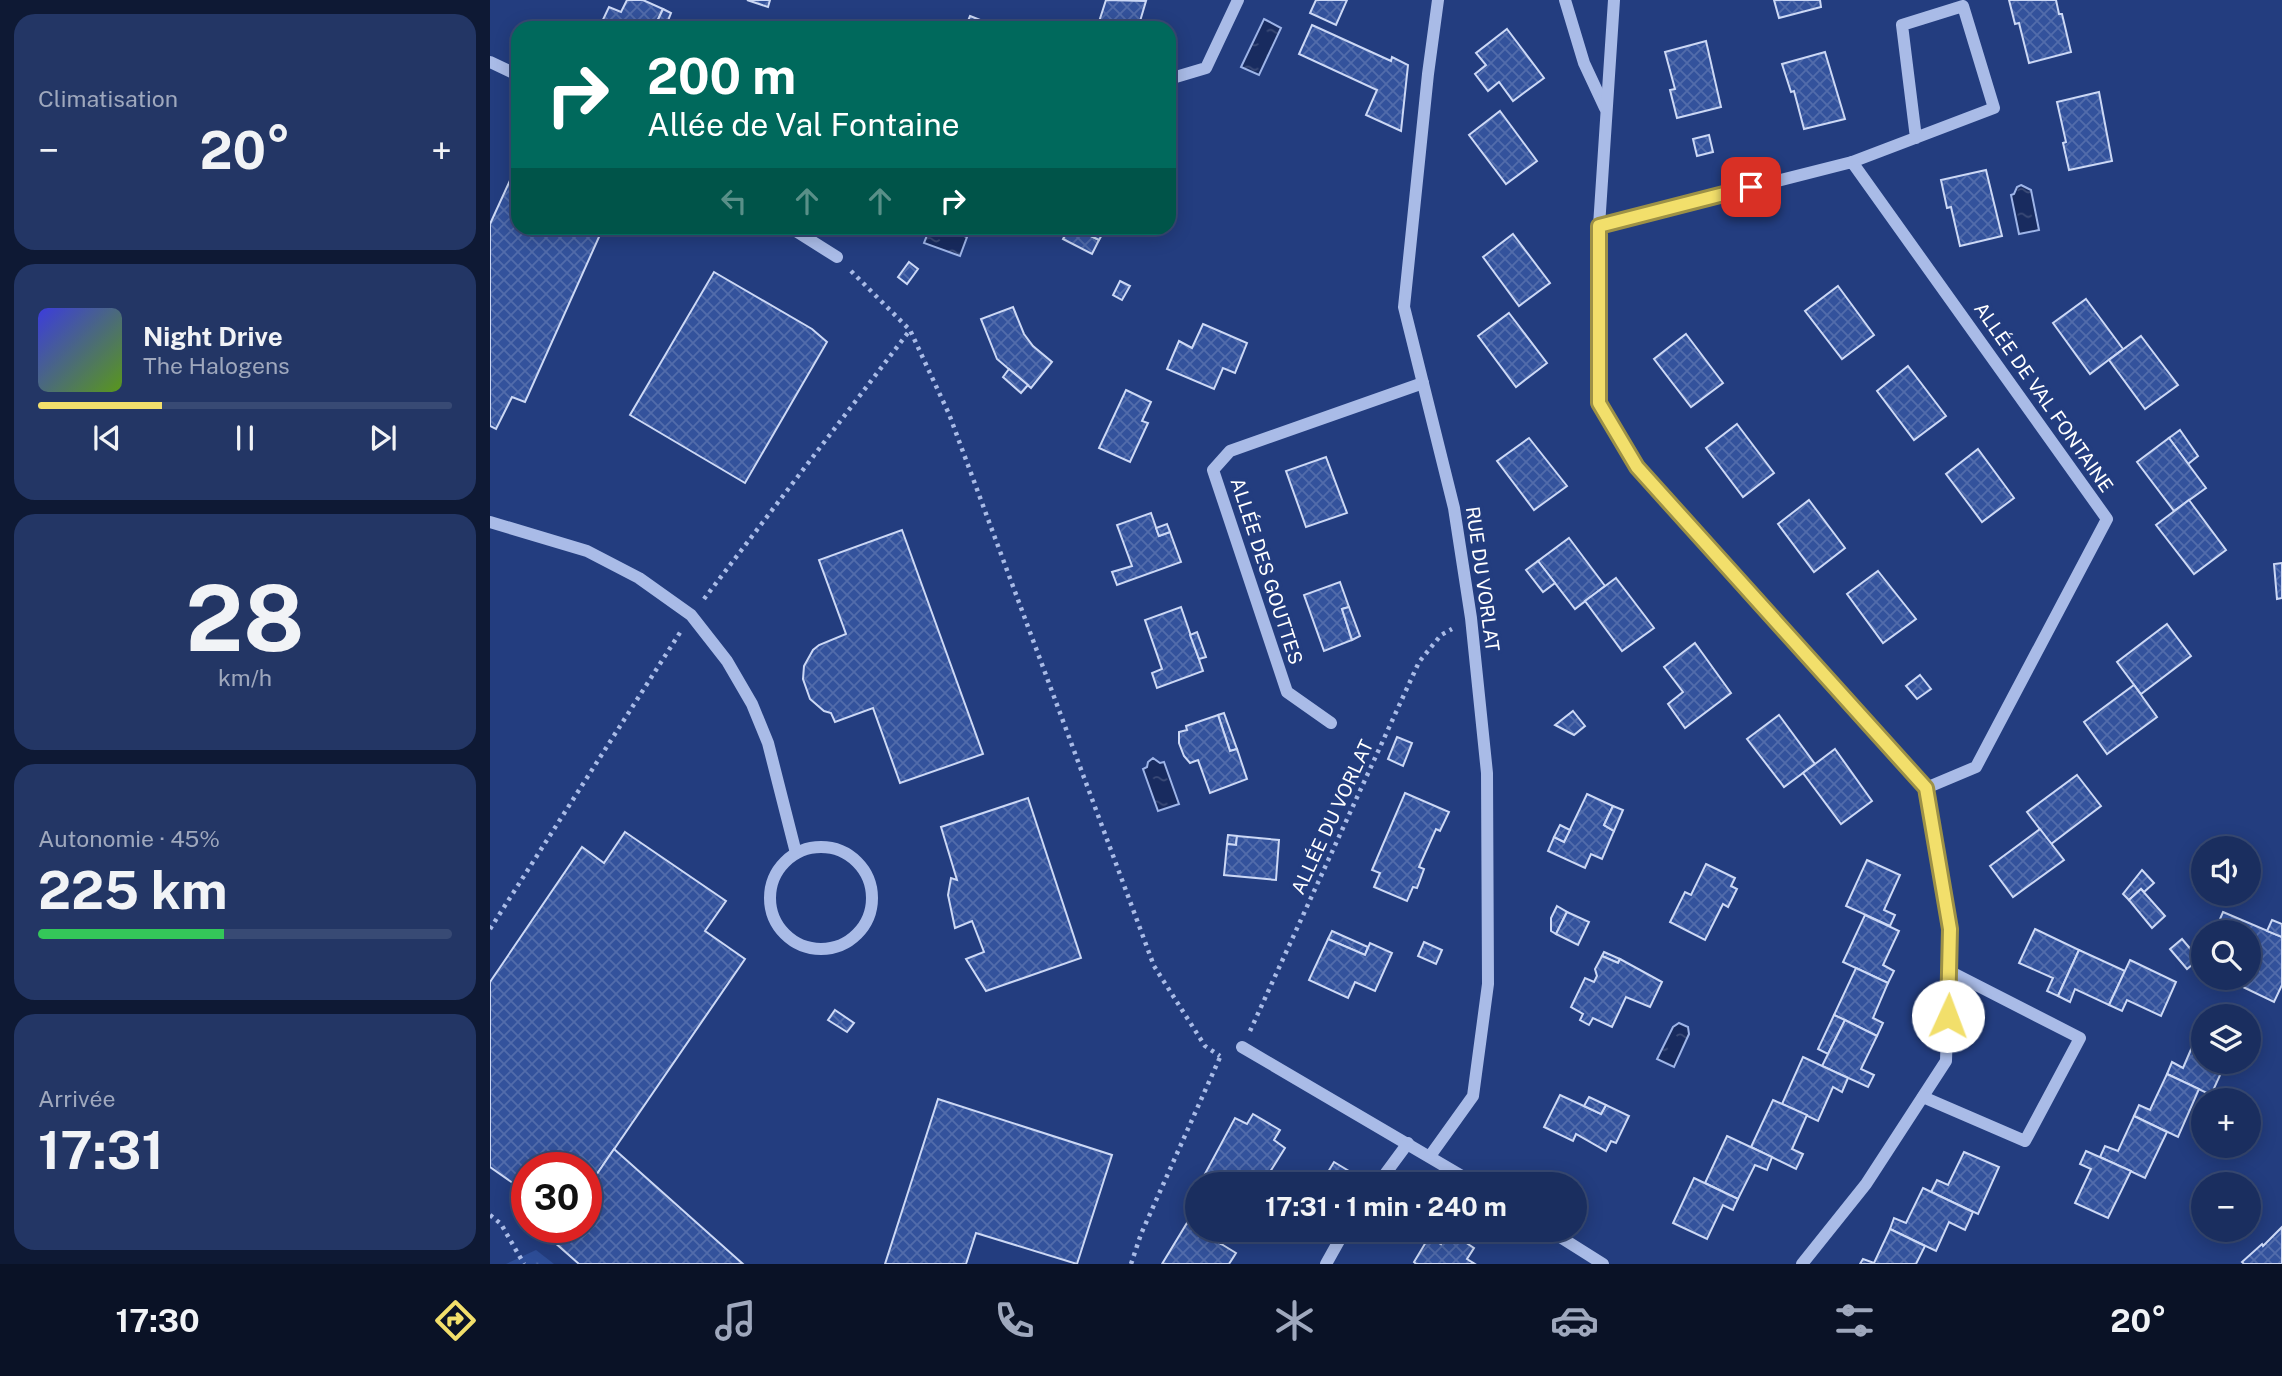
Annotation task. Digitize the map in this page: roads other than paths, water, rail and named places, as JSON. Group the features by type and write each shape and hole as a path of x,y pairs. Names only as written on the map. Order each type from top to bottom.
{"street":[{"path":"1176,77 1206,68 1238,0"},
{"name":"RUE DU VORLAT","path":"1430,1156 1473,1096 1488,984 1487,773 1471,618 1454,508 1404,307 1438,0"},
{"path":"1565,0 1584,63 1606,110"},
{"path":"1614,0 1599,226 1599,403 1637,467 1926,788 1950,929 1947,1061 1866,1184 1802,1264"},
{"path":"1599,226 1852,162 1916,138 1994,108 1963,6 1902,25 1916,138"},
{"path":"490,62 511,72"},
{"name":"ALLÉE DE VAL FONTAINE","path":"1852,162 2107,519 1976,767 1926,788"},
{"path":"802,235 837,257"},
{"name":"ALLÉE DES GOUTTES","path":"1331,723 1287,692 1213,470 1230,451 1423,383"},
{"path":"490,522 587,551 639,578 691,615 727,662 752,704 768,743 796,853"},
{"path":"813,848 831,848 847,855 860,866 869,882 872,899 869,916 860,932 846,943 829,949 813,949 798,944 785,935 775,922 770,891 775,876 784,863 796,853 813,848"},
{"path":"1923,1097 2025,1141 2080,1038 1949,971"},
{"path":"1242,1047 1456,1172"},
{"path":"1387,1172 1408,1143"},
{"path":"1326,1264 1338,1242"},
{"path":"1568,1242 1604,1264"}],"water":[{"path":"1264,19 1281,28 1259,75 1241,67"},
{"path":"2021,185 2031,190 2039,230 2019,234 2011,195"},
{"path":"927,235 967,237 960,256 924,243"},
{"path":"1153,758 1160,763 1164,762 1179,804 1158,811 1143,769"},
{"path":"1679,1023 1688,1027 1689,1034 1674,1067 1657,1059 1673,1027"}]}
